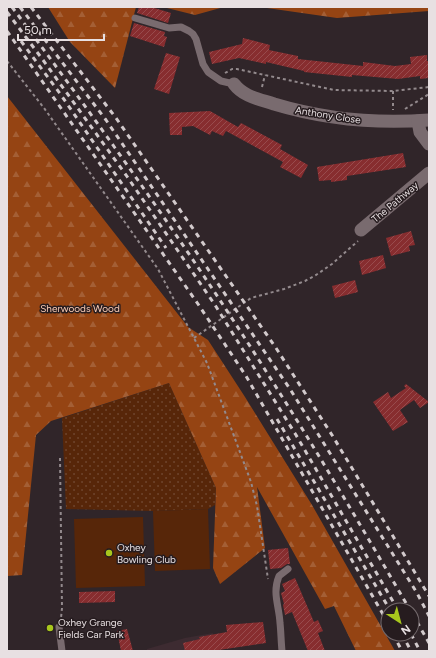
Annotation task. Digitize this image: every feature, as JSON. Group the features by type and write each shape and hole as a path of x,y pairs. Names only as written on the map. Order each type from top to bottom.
{"street":[{"name":"Anthony Close","path":"234,84 241,92 251,97 288,108 342,119 393,122 423,121"},
{"path":"423,121 420,132 429,144"},
{"name":"The Pathway","path":"361,230 429,173"}],"lane":[{"path":"135,18 169,28 181,27 189,31 196,39 205,68 208,72 219,80 234,84"},
{"path":"282,651 280,622 275,591 279,576 288,569"},
{"path":"60,627 62,651"}],"path":[{"path":"7,61 44,108 158,269 207,363 251,482 257,506 264,552"},
{"path":"219,80 227,71 237,69 334,90 393,91 429,87"},
{"path":"393,91 393,122"},
{"path":"393,122 406,108 429,94"},
{"path":"194,338 251,298 284,289 316,275 332,264 362,238 361,230"},
{"path":"60,458 62,608 60,627"}],"shaded area":[{"path":"169,383 216,488 215,505 208,509 153,511 66,509 62,418"},
{"path":"208,509 210,569 155,571 153,511"},
{"name":"Oxhey Bowling Club","path":"143,517 145,586 76,588 74,519"},
{"path":"213,633 216,651 147,651 147,649 185,638"}],"green space":[{"path":"48,7 136,7 115,88 70,42"},
{"path":"163,7 224,7 195,15"},
{"path":"260,7 429,7 429,11 337,18"},
{"name":"Sherwoods Wood","path":"7,96 188,327 208,340 312,505 380,625 380,642 390,642 395,651 356,651 334,606 325,609 257,487 265,548 220,584 213,568 216,488 169,383 51,421 36,435 22,575 7,576"}],"building":[{"path":"139,7 151,7 171,13 168,23 137,13"},
{"path":"134,23 165,32 164,36 167,37 164,47 130,36"},
{"path":"243,38 270,45 269,50 298,56 298,59 363,66 363,62 395,66 411,64 410,57 427,55 427,61 429,61 429,78 420,79 420,76 398,79 352,75 352,77 304,72 266,62 266,64 239,58 212,64 209,52 242,44"},
{"path":"166,53 180,57 169,94 154,89"},
{"path":"210,111 238,127 241,123 282,145 280,149 308,165 301,178 280,167 283,162 226,131 223,136 212,131 210,135 193,126 182,127 182,135 170,135 169,113"},
{"path":"403,153 406,167 347,176 347,180 331,182 331,180 319,181 317,167"},
{"path":"411,231 415,245 409,246 410,251 391,256 386,238"},
{"path":"383,255 386,268 362,275 359,261"},
{"path":"355,280 358,292 335,298 332,286"},
{"path":"406,384 429,402 420,408 414,400 400,410 408,422 393,431 373,402 388,392 391,398 406,388 404,386"},
{"path":"288,548 290,564 287,564 281,568 270,569 268,550"},
{"path":"295,578 314,622 318,620 323,631 318,633 325,651 308,651 292,612 285,615 281,593 285,591 282,584"},
{"path":"115,591 115,602 79,603 79,592"},
{"path":"263,622 266,643 212,651 185,651 183,643 200,639 199,637 227,632 226,625"},
{"path":"127,629 133,651 121,651 117,631"}],"railway":[{"path":"12,7 117,150 217,296 314,448 405,602"},
{"path":"20,7 106,120 290,389 417,593 429,616"},
{"path":"31,7 116,118 276,348 332,435 429,596"},
{"path":"7,12 126,175 215,305 296,435 393,602"},
{"path":"7,31 198,304 246,376 380,609"},
{"path":"21,41 61,95 166,248"},
{"path":"277,419 385,602"},
{"path":"420,627 429,643"},
{"path":"397,642 402,651"},
{"path":"406,642 411,651"},
{"path":"415,642 420,651"}],"place":[{"name":"Oxhey Bowling Club","path":"109,553"},
{"name":"Oxhey Grange Fields Car Park","path":"50,628"}]}
